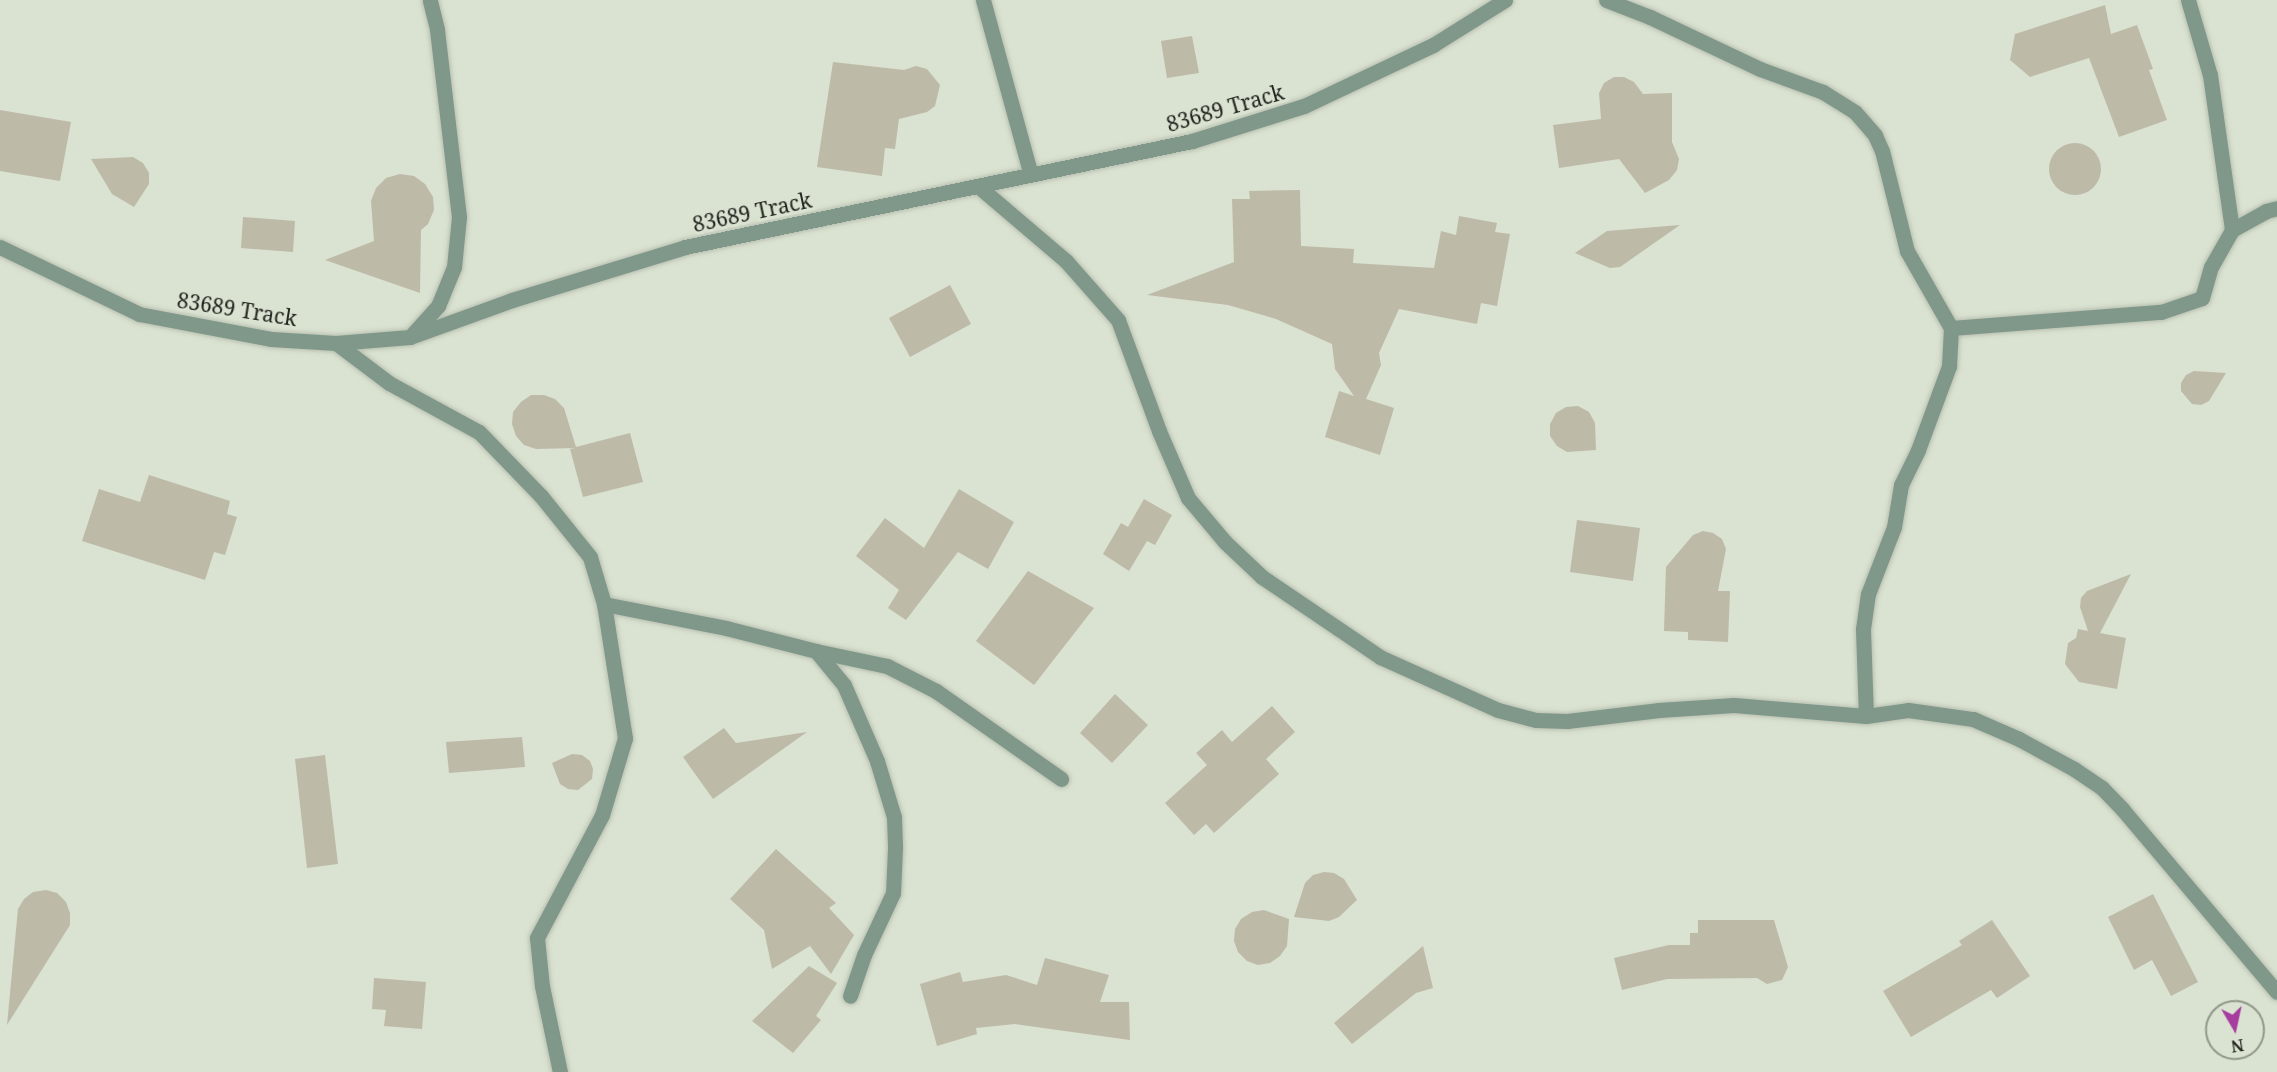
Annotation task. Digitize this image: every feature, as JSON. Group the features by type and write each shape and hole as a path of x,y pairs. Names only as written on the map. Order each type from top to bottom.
{"street":[{"path":"410,337 438,306 454,267 459,217 437,29 430,0"},
{"path":"983,0 1031,175"},
{"name":"83689 Track","path":"0,247 139,314 271,339 336,343 410,337 512,300 685,247 1192,141 1304,106 1433,45 1505,0"},
{"path":"1606,0 1650,17 1760,69 1823,92 1855,112 1875,135 1882,151 1907,251 1951,328 1950,366 1918,450 1901,485 1894,527 1868,594 1863,629 1866,716"},
{"path":"2188,0 2210,75 2232,230"},
{"path":"978,186 1066,261 1118,320 1159,431 1188,498 1225,542 1262,577 1380,657 1498,710 1536,720 1567,721 1659,710 1734,705 1866,716 1908,710 1973,719 2019,739 2074,769 2102,789 2123,810 2277,992"},
{"path":"1951,328 2161,312 2202,298 2211,267 2232,230 2266,211 2277,208"},
{"path":"336,343 389,383 479,432 541,496 590,557 604,604 625,738 602,815 537,938 542,986 560,1072"},
{"path":"604,604 726,628 887,666 936,691 1061,779"},
{"path":"816,651 844,685 877,761 894,817 893,893 864,955 850,996"}],"building":[{"path":"2105,5 2111,34 2137,25 2153,69 2149,70 2167,120 2119,137 2089,58 2030,77 2010,60 2015,34"},
{"path":"1192,36 1199,73 1167,78 1161,41"},
{"path":"833,62 904,70 916,66 927,69 940,85 935,106 927,112 899,119 895,149 885,148 882,176 817,167"},
{"path":"1614,77 1624,77 1634,82 1643,94 1672,93 1672,142 1679,159 1677,170 1669,180 1645,193 1619,159 1559,168 1553,125 1601,119 1599,93 1604,83"},
{"path":"0,110 71,122 60,181 0,171"},
{"path":"2075,143 2085,145 2093,151 2099,159 2101,169 2099,179 2093,187 2085,193 2075,195 2065,193 2057,187 2051,179 2049,169 2051,159 2057,151 2065,145"},
{"path":"133,157 143,163 149,173 149,184 134,207 112,194 91,159"},
{"path":"400,174 414,176 425,184 433,197 434,210 428,224 421,230 420,293 325,260 374,241 371,201 376,188 386,178"},
{"path":"1300,190 1301,246 1354,249 1353,263 1434,268 1441,231 1456,235 1459,216 1497,223 1495,232 1510,234 1497,306 1481,303 1477,324 1399,309 1379,353 1381,365 1366,399 1394,408 1380,455 1325,437 1339,391 1354,396 1335,369 1332,344 1276,319 1228,305 1147,295 1234,262 1232,199 1250,199 1249,191"},
{"path":"243,217 295,221 293,252 241,248"},
{"path":"1680,225 1620,267 1610,268 1575,253 1607,231"},
{"path":"950,285 971,324 910,357 889,318"},
{"path":"2194,371 2226,373 2209,401 2201,405 2192,404 2181,391 2181,383 2186,375"},
{"path":"531,395 544,395 555,399 564,408 576,447 630,433 643,482 583,497 570,449 575,448 536,449 524,445 516,436 512,424 513,412"},
{"path":"1578,406 1589,412 1595,423 1596,450 1567,452 1557,446 1550,436 1550,424 1556,413 1566,407"},
{"path":"149,475 230,501 227,514 237,517 225,555 214,552 205,580 82,541 99,489 140,502"},
{"path":"959,489 1014,522 988,569 958,552 906,620 888,608 899,590 856,556 885,518 924,548"},
{"path":"1144,499 1172,515 1155,545 1147,541 1129,571 1103,554 1121,523 1128,527"},
{"path":"1577,520 1640,528 1633,581 1570,572"},
{"path":"1703,531 1713,533 1722,539 1726,549 1718,591 1730,591 1728,642 1688,640 1688,632 1664,631 1666,567 1693,535"},
{"path":"1028,571 1094,608 1034,685 976,641"},
{"path":"2131,574 2100,633 2126,638 2117,689 2079,682 2065,664 2068,643 2076,638 2078,629 2088,631 2080,607 2081,598 2087,591"},
{"path":"1115,694 1148,725 1112,763 1080,733"},
{"path":"1272,706 1295,732 1266,759 1279,774 1214,833 1206,824 1194,835 1165,803 1207,765 1196,753 1222,730 1232,742"},
{"path":"724,728 736,743 807,732 713,799 683,757"},
{"path":"522,737 525,767 449,773 446,742"},
{"path":"572,754 582,755 590,761 593,769 592,779 578,790 568,789 560,784 552,763"},
{"path":"325,755 338,864 307,868 295,759"},
{"path":"776,849 836,903 829,908 854,935 831,974 810,946 772,969 764,930 730,899"},
{"path":"1324,872 1334,873 1344,879 1357,900 1339,917 1329,921 1294,917 1305,883 1313,875"},
{"path":"46,890 57,893 66,902 70,913 70,925 7,1025 18,909 24,899 33,892"},
{"path":"2153,894 2198,982 2171,996 2152,960 2134,970 2108,917"},
{"path":"1264,910 1289,919 1287,946 1280,956 1270,963 1258,965 1247,961 1238,952 1234,941 1235,929 1241,919 1252,912"},
{"path":"1698,920 1774,920 1788,967 1782,980 1767,984 1757,978 1667,979 1622,990 1614,958 1669,945 1690,945 1690,933 1698,933"},
{"path":"1992,920 2030,976 1997,998 1991,990 1911,1037 1883,991 1962,945 1959,941"},
{"path":"1423,946 1433,988 1416,993 1352,1044 1334,1023"},
{"path":"1045,958 1109,975 1100,1002 1129,1002 1130,1040 1015,1024 976,1028 977,1034 937,1046 920,984 960,972 963,982 1006,975 1037,985"},
{"path":"809,966 837,983 816,1016 821,1020 793,1053 752,1021"},
{"path":"374,978 426,982 422,1029 384,1026 386,1010 372,1009"}]}
